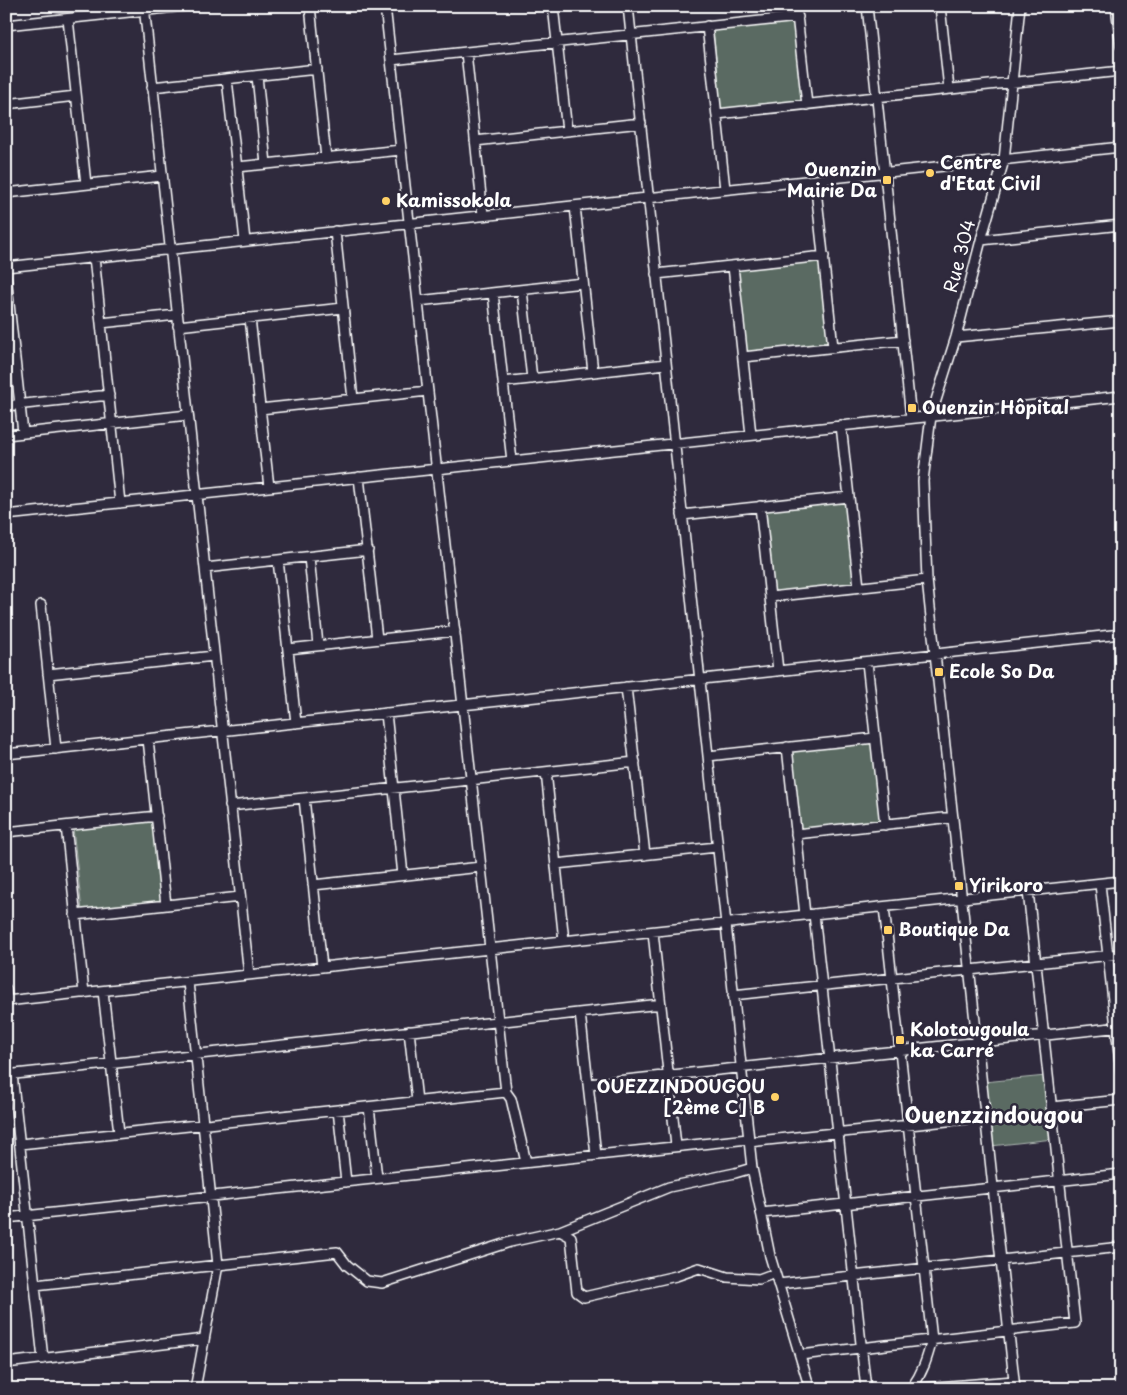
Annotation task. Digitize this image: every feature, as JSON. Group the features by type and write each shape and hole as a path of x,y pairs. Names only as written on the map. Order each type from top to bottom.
{"street":[{"path":"6,26 144,8 186,6"},
{"path":"310,6 326,158"},
{"path":"386,6 506,1092 511,1099 526,1162"},
{"path":"553,6 567,131"},
{"path":"628,6 752,1168 770,1256 810,1389"},
{"path":"796,6 807,105"},
{"path":"867,6 911,418"},
{"path":"940,6 949,90"},
{"name":"Rue 304","path":"1014,1385 927,580 922,482 931,416 956,337 1004,160 1020,6"},
{"path":"1116,6 1121,46"},
{"path":"144,8 249,975"},
{"path":"392,60 798,17"},
{"path":"68,19 86,184"},
{"path":"708,26 725,190"},
{"path":"466,52 483,215"},
{"path":"152,87 317,69"},
{"path":"717,114 1121,71"},
{"path":"257,76 266,164"},
{"path":"227,79 245,241"},
{"path":"6,104 76,96"},
{"path":"475,141 640,123"},
{"path":"6,266 1121,147"},
{"path":"237,167 401,150"},
{"path":"6,193 162,176"},
{"path":"815,180 833,347"},
{"path":"575,206 593,372"},
{"path":"981,240 1121,225"},
{"path":"335,231 353,399"},
{"path":"656,274 824,256"},
{"path":"94,257 120,503"},
{"path":"733,266 751,435"},
{"path":"6,276 23,433"},
{"path":"418,301 583,283"},
{"path":"522,290 532,379"},
{"path":"494,293 512,461"},
{"path":"178,326 343,308"},
{"path":"101,323 177,315"},
{"path":"250,318 268,487"},
{"path":"956,337 1121,321"},
{"path":"743,357 903,340"},
{"path":"503,382 666,364"},
{"path":"260,409 428,391"},
{"path":"6,406 109,395"},
{"path":"6,515 1121,396"},
{"path":"6,435 188,415"},
{"path":"841,426 859,587"},
{"path":"360,477 377,639"},
{"path":"682,515 849,497"},
{"path":"760,506 778,671"},
{"path":"204,568 368,550"},
{"path":"309,557 318,645"},
{"path":"278,560 296,723"},
{"path":"770,597 927,580"},
{"path":"41,604 56,748"},
{"path":"288,649 455,631"},
{"path":"6,754 1121,634"},
{"path":"48,674 214,656"},
{"path":"867,662 885,825"},
{"path":"626,687 645,855"},
{"path":"386,713 403,876"},
{"path":"708,756 875,738"},
{"path":"148,739 166,905"},
{"path":"787,748 796,834 822,986 866,1389"},
{"path":"230,806 635,762"},
{"path":"546,772 564,941"},
{"path":"304,798 322,967"},
{"path":"6,832 157,816"},
{"path":"796,834 953,817"},
{"path":"66,826 84,993"},
{"path":"556,864 717,847"},
{"path":"314,885 481,867"},
{"path":"6,990 7,1001 1121,882"},
{"path":"1100,884 1118,1027 1121,1072"},
{"path":"800,1355 1074,1323 1028,892"},
{"path":"75,915 240,897"},
{"path":"884,907 932,1340 927,1362 920,1377 911,1389"},
{"path":"653,932 676,1146"},
{"path":"733,995 1121,954"},
{"path":"188,982 218,1265 195,1389"},
{"path":"103,991 119,1133"},
{"path":"43,1359 20,1144 9,1074 661,1004"},
{"path":"580,1013 596,1155"},
{"path":"588,1084 1118,1027"},
{"path":"409,1031 417,1101"},
{"path":"20,1144 506,1092"},
{"path":"1051,1107 1121,1100"},
{"path":"369,1106 377,1178"},
{"path":"338,1110 346,1182"},
{"path":"6,1218 676,1146 838,1133 985,1117"},
{"path":"35,1284 337,1252 347,1265 367,1281 382,1283 510,1242 560,1231 669,1187 752,1168"},
{"path":"761,1213 1121,1174"},
{"path":"560,1231 571,1237 577,1292 584,1297 676,1276 699,1268 727,1277 759,1279 775,1273"},
{"path":"778,1284 1121,1248"},
{"path":"6,1364 204,1339"},
{"path":"911,1389 1014,1385"}],"green space":[{"path":"795,20 803,104 721,112 713,28"},
{"path":"820,261 829,345 747,353 738,269"},
{"path":"847,501 856,585 774,593 766,509"},
{"path":"873,740 882,824 800,832 792,749"},
{"path":"155,819 164,903 82,911 73,828"},
{"path":"1046,1076 1053,1139 991,1146 984,1082"}],"place":[{"name":"Centre d'Etat Civil","path":"930,173"},
{"name":"Ouenzin Mairie Da","path":"887,180"},
{"name":"Kamissokola","path":"386,201"},
{"name":"Ouenzin Hôpital","path":"912,408"},
{"name":"Ecole So Da","path":"939,672"},
{"name":"Yirikoro","path":"959,886"},
{"name":"Boutique Da","path":"888,930"},
{"name":"Kolotougoula ka Carré","path":"900,1040"},
{"name":"OUEZZINDOUGOU [2ème C] B","path":"775,1097"}],"district":[{"name":"Ouenzzindougou","path":"994,1115"}]}
